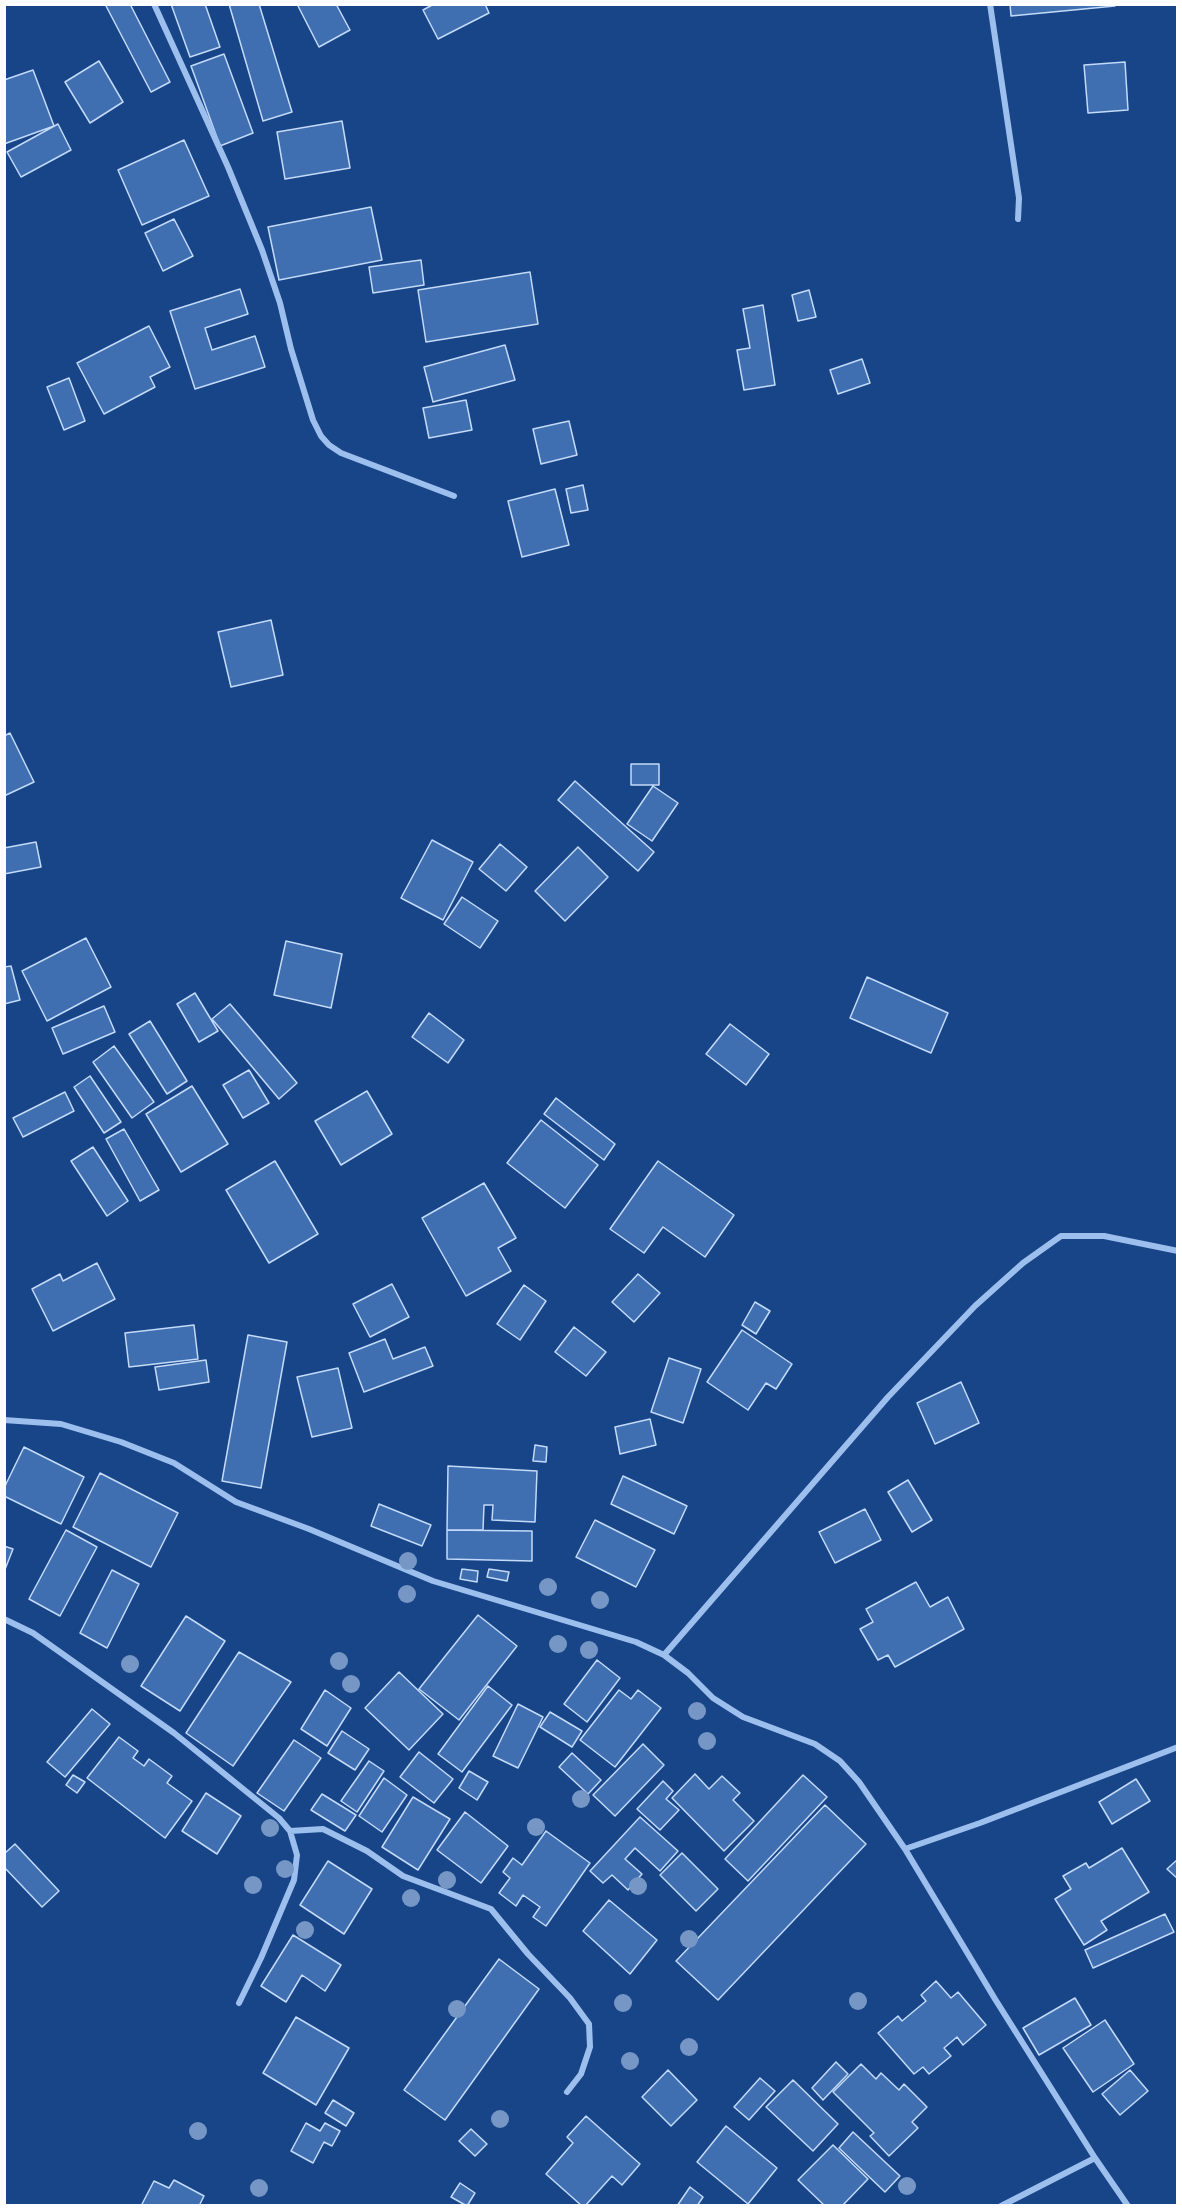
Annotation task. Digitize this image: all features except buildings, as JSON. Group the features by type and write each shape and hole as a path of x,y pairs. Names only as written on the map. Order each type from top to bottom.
{"street":[{"path":"154,4 228,167 262,250 280,303 313,420 321,436 341,453 454,496"},
{"path":"990,4 1019,198 1018,219"},
{"path":"664,1655 888,1397 975,1306 1023,1263 1061,1236 1104,1236 1178,1251"},
{"path":"4,1420 61,1424 121,1442 174,1463 236,1502 309,1529 433,1581 636,1642 664,1655 688,1673 713,1698 743,1717 815,1744 840,1761 859,1782 905,1849 995,1999 1095,2158 1128,2205"},
{"path":"4,1619 33,1633 174,1733 279,1818 290,1831 297,1855 294,1880 261,1958 238,2003"},
{"path":"905,1849 980,1823 1178,1747"},
{"path":"290,1831 323,1829 367,1851 403,1876 491,1909 528,1954 570,1998 589,2024 590,2047 581,2074 567,2092"},
{"path":"1001,2205 1095,2158"}]}
